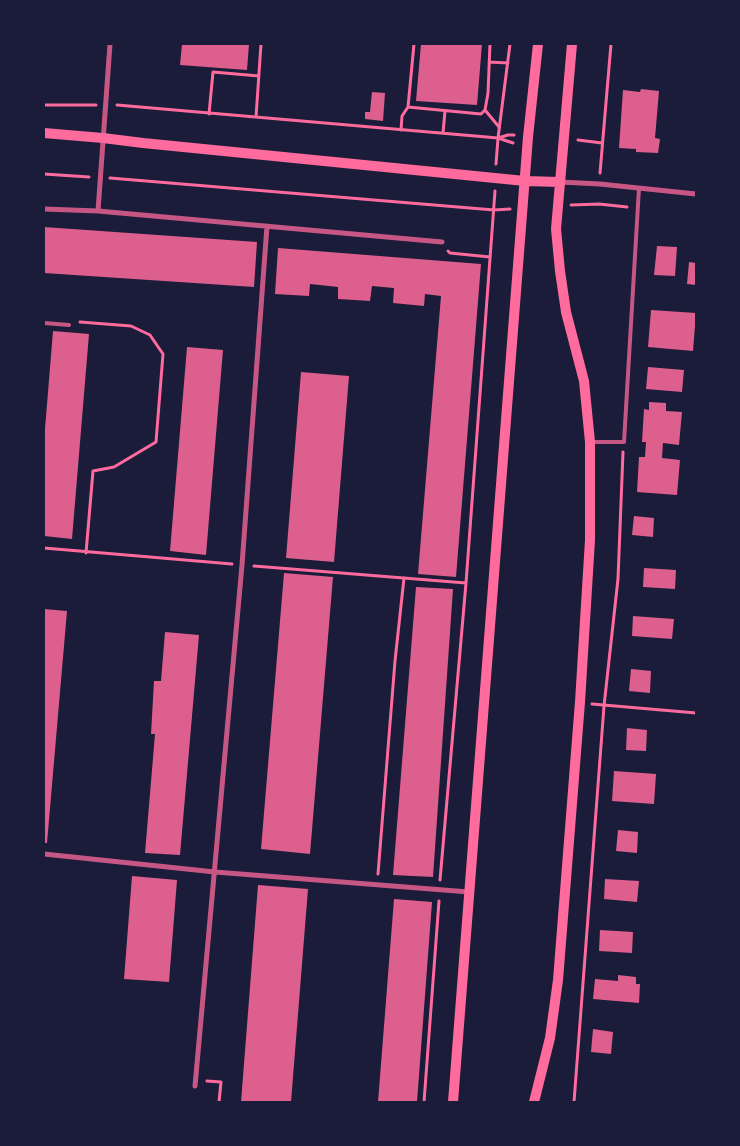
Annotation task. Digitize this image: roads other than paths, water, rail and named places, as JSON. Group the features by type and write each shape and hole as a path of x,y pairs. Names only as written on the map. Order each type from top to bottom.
{"main road":[{"path":"453,1102 525,181 538,44"},
{"path":"534,1102 550,1038 558,980 580,702 590,540 590,442 584,381 566,312 556,229 572,44"},
{"path":"44,134 103,138 525,181 560,182"}],"street":[{"path":"98,211 110,44"},
{"path":"560,182 600,184 696,194"},
{"path":"44,208 98,211 442,242"},
{"path":"195,1086 216,872 268,226"},
{"path":"44,854 216,872 440,888 470,892"}],"lane":[{"path":"590,442 624,442 639,188"},
{"path":"44,323 69,325"}]}
